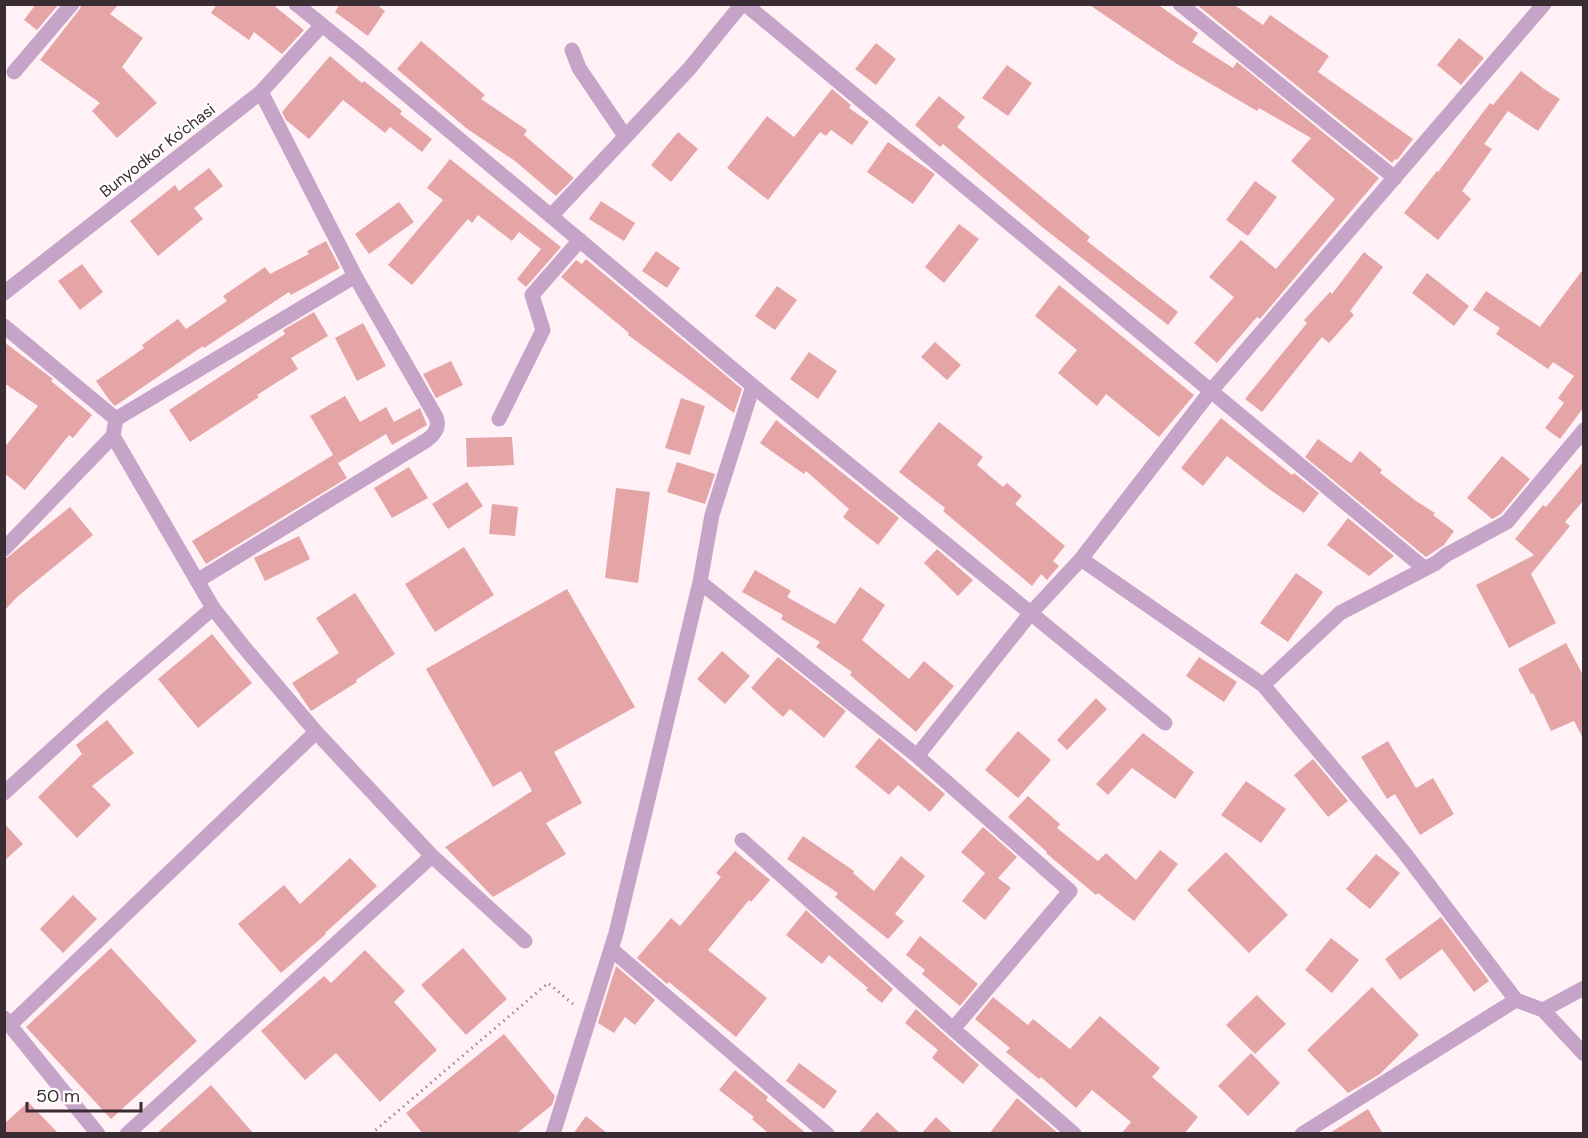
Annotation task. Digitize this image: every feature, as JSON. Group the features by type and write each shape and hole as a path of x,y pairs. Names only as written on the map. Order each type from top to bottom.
{"street":[{"path":"14,72 72,4"},
{"path":"296,4 753,386 1165,723"},
{"path":"551,216 689,69 744,4 1424,568"},
{"path":"1180,4 1395,178"},
{"path":"917,756 1030,614 1081,559 1210,392 1544,4"},
{"name":"Bunyodkor Ko'chasi","path":"4,293 261,92 322,25"},
{"path":"572,50 579,68 625,136"},
{"path":"197,581 427,440 436,432 438,426 436,417 355,276 261,92"},
{"path":"499,419 543,330 532,295 580,240"},
{"path":"4,549 113,436 116,419 355,276"},
{"path":"4,326 116,419"},
{"path":"553,1134 611,949 700,582 712,515 753,386"},
{"path":"1263,685 1340,613 1437,563 1446,555 1507,522 1584,430"},
{"path":"113,436 213,608 316,732 432,856 525,941"},
{"path":"1081,559 1263,685 1403,851 1516,1000 1543,1011 1584,1054"},
{"path":"700,582 917,756 1070,891 953,1029"},
{"path":"4,793 105,701 213,608"},
{"path":"98,1134 7,1022 316,732"},
{"path":"742,840 1074,1134"},
{"path":"127,1134 432,856"},
{"path":"611,949 827,1134"},
{"path":"1543,1011 1584,988"},
{"path":"1302,1134 1516,1000"}],"path":[{"path":"371,1134 548,982 573,1004"}],"building":[{"path":"36,4 59,4 37,30 24,20"},
{"path":"82,4 119,4 110,14 143,38 122,67 157,103 117,138 92,111 100,103 40,60"},
{"path":"217,4 272,4 304,30 282,54 254,32 249,40 211,13"},
{"path":"340,4 376,4 385,11 368,36 335,12"},
{"path":"1088,4 1157,4 1198,33 1192,42 1233,68 1237,62 1379,178 1260,319 1257,317 1217,363 1194,343 1234,297 1209,277 1241,240 1276,269 1335,199 1291,161 1311,138 1259,108 1257,111 1177,64"},
{"path":"1196,4 1233,4 1263,25 1270,15 1329,56 1318,72 1413,139 1392,163"},
{"path":"1459,38 1484,58 1461,85 1437,65"},
{"path":"421,41 485,95 481,99 527,130 524,135 574,178 556,196 515,161 466,128 397,69"},
{"path":"876,43 896,59 876,85 855,69"},
{"path":"330,56 362,83 364,81 402,111 400,114 432,139 422,152 390,127 385,133 343,100 309,139 286,120 282,112"},
{"path":"1007,65 1032,83 1008,116 982,98"},
{"path":"1521,71 1560,99 1538,131 1508,111 1484,144 1492,149 1462,191 1471,199 1438,240 1404,213 1490,103 1493,105"},
{"path":"832,89 851,105 849,108 869,122 852,145 831,130 826,136 820,132 768,200 727,168 767,116 794,137"},
{"path":"939,96 965,117 957,127 1090,237 1087,241 1178,312 1168,325 1042,227 943,144 940,147 915,125"},
{"path":"678,132 698,149 671,182 651,165"},
{"path":"888,142 935,174 913,204 867,172"},
{"path":"450,159 561,247 526,287 517,279 541,249 519,232 512,241 478,215 472,223 468,219 412,285 388,265 443,200 427,188"},
{"path":"209,168 223,186 194,208 203,219 158,256 130,221 175,185 179,191"},
{"path":"1255,181 1277,197 1248,236 1226,220"},
{"path":"601,201 635,223 624,241 589,219"},
{"path":"399,202 414,222 369,254 355,234"},
{"path":"959,224 979,239 944,283 925,267"},
{"path":"326,241 340,268 291,295 289,292 204,348 203,346 115,406 96,381 144,348 142,345 178,319 186,329 227,301 223,296 265,267 270,274 309,254 307,251"},
{"path":"656,251 680,268 667,288 642,271"},
{"path":"1364,252 1383,267 1350,311 1354,315 1329,343 1322,337 1262,412 1245,399 1307,323 1304,320 1330,292 1332,294"},
{"path":"586,259 742,389 734,413 628,335 629,333 561,277 576,260 582,264"},
{"path":"82,264 103,292 80,310 58,281"},
{"path":"1584,268 1584,407 1560,439 1545,428 1564,403 1558,398 1574,376 1553,362 1548,369 1496,334 1500,328 1473,310 1486,291 1540,327"},
{"path":"1427,273 1469,306 1454,326 1412,293"},
{"path":"1059,285 1194,395 1159,437 1106,394 1097,406 1058,373 1077,350 1035,316"},
{"path":"777,286 797,300 775,330 755,316"},
{"path":"314,312 328,336 291,358 298,369 190,442 169,410 285,334 283,330"},
{"path":"363,323 386,366 357,381 335,338"},
{"path":"4,342 53,379 51,381 92,415 73,438 69,435 25,490 4,473 4,448 38,406 4,383"},
{"path":"935,342 961,365 947,380 921,357"},
{"path":"809,352 837,371 818,399 790,379"},
{"path":"451,361 463,385 436,398 423,374"},
{"path":"345,396 360,422 386,407 394,422 420,408 427,425 392,445 386,434 338,463 310,416"},
{"path":"681,398 705,406 690,455 665,448"},
{"path":"1221,418 1292,475 1294,473 1319,493 1304,513 1227,456 1203,486 1181,468"},
{"path":"776,420 899,518 878,545 843,517 849,509 806,471 804,474 760,443"},
{"path":"939,422 983,457 977,465 1003,487 1007,483 1022,496 1015,504 1065,546 1053,561 1059,566 1047,580 1041,574 1032,586 943,511 945,508 899,472"},
{"path":"512,437 514,465 467,467 466,438"},
{"path":"1318,439 1351,463 1360,451 1382,470 1380,473 1435,513 1433,515 1454,531 1444,545 1426,557 1305,457"},
{"path":"333,455 347,478 206,564 192,541"},
{"path":"1502,456 1530,479 1501,514 1492,519 1467,498"},
{"path":"1584,461 1584,500 1565,522 1570,526 1531,574 1556,623 1509,648 1476,585 1534,555 1515,539 1543,505 1546,507"},
{"path":"677,462 715,474 705,504 667,492"},
{"path":"409,467 428,498 392,518 374,488"},
{"path":"467,482 483,506 448,529 432,504"},
{"path":"616,488 650,492 638,583 605,578"},
{"path":"492,504 518,507 515,536 489,534"},
{"path":"70,507 93,535 17,597 4,611 4,560"},
{"path":"1348,518 1394,556 1369,576 1327,545"},
{"path":"299,536 310,559 265,581 254,558"},
{"path":"464,547 494,595 435,632 405,584"},
{"path":"937,549 973,580 958,596 924,563"},
{"path":"755,570 791,591 787,597 835,624 860,587 885,605 862,640 909,679 924,661 954,686 916,732 850,675 852,672 816,647 820,642 781,619 783,615 742,592"},
{"path":"1296,573 1323,592 1288,642 1260,623"},
{"path":"567,589 635,707 554,752 582,803 546,823 566,854 493,897 445,847 532,791 521,771 493,787 426,669"},
{"path":"355,593 395,654 356,680 357,682 311,711 292,683 339,653 316,618"},
{"path":"212,634 252,683 198,728 158,679"},
{"path":"1566,643 1584,677 1584,740 1574,721 1551,731 1533,693 1531,694 1518,669"},
{"path":"722,651 750,676 725,704 697,679"},
{"path":"778,657 846,711 824,738 790,709 783,717 751,688"},
{"path":"1199,657 1237,682 1224,702 1186,676"},
{"path":"1096,698 1107,709 1067,750 1057,740"},
{"path":"107,720 134,753 92,786 111,805 77,838 38,797 82,754 76,745"},
{"path":"1018,731 1051,760 1018,798 985,770"},
{"path":"1143,733 1194,772 1175,799 1132,768 1108,795 1096,784"},
{"path":"879,738 945,794 930,812 898,785 889,795 855,767"},
{"path":"1388,741 1416,788 1433,778 1454,814 1420,835 1395,794 1387,799 1361,757"},
{"path":"1313,759 1348,801 1328,817 1294,775"},
{"path":"1246,781 1286,809 1261,843 1221,815"},
{"path":"1028,796 1060,824 1057,828 1098,861 1106,853 1136,880 1160,850 1178,864 1134,921 1098,893 1096,895 1008,817"},
{"path":"4,823 23,844 4,861"},
{"path":"983,827 1017,857 998,878 1011,888 985,920 962,901 985,873 961,852"},
{"path":"803,836 854,871 853,873 874,891 901,856 925,876 895,914 904,921 888,939 835,897 838,893 787,859"},
{"path":"735,851 770,880 751,902 749,900 708,950 767,998 736,1037 637,958 671,918 680,926 721,877 716,873"},
{"path":"1226,852 1288,915 1249,953 1187,890"},
{"path":"1376,854 1400,873 1370,909 1346,889"},
{"path":"350,858 377,886 281,973 238,924 284,885 300,904"},
{"path":"73,895 97,919 63,953 40,929"},
{"path":"806,910 893,989 882,1003 829,955 822,964 786,935"},
{"path":"1441,917 1489,981 1474,992 1442,949 1400,980 1385,959"},
{"path":"920,936 978,984 960,1006 922,974 925,970 906,955"},
{"path":"1331,938 1359,960 1332,993 1305,970"},
{"path":"111,948 197,1041 111,1119 26,1027"},
{"path":"463,948 507,999 466,1035 421,985"},
{"path":"365,950 405,991 394,1002 437,1050 380,1102 336,1053 305,1080 261,1031 324,976 331,983"},
{"path":"616,966 655,1000 635,1025 625,1017 614,1033 598,1023"},
{"path":"1372,987 1419,1035 1380,1074 1348,1093 1307,1050"},
{"path":"1257,995 1286,1024 1255,1054 1226,1025"},
{"path":"993,997 1028,1025 1033,1019 1070,1049 1100,1016 1160,1068 1152,1077 1198,1117 1184,1134 1121,1134 1131,1122 1092,1090 1076,1108 1041,1077 1039,1079 1006,1052 1010,1048 975,1019"},
{"path":"916,1009 979,1065 963,1084 932,1058 938,1050 905,1023"},
{"path":"504,1034 555,1096 552,1105 516,1134 423,1134 406,1113"},
{"path":"1251,1053 1280,1083 1248,1116 1218,1086"},
{"path":"799,1063 837,1091 824,1109 786,1081"},
{"path":"735,1070 768,1097 766,1100 807,1134 769,1134 752,1119 754,1117 719,1090"},
{"path":"211,1085 254,1134 156,1134"},
{"path":"1017,1098 1059,1134 989,1134"},
{"path":"28,1102 59,1134 4,1134 4,1124"},
{"path":"1368,1109 1383,1134 1328,1134"},
{"path":"877,1112 901,1134 858,1134"},
{"path":"586,1116 608,1134 573,1134"},
{"path":"936,1117 954,1134 921,1134"}]}
